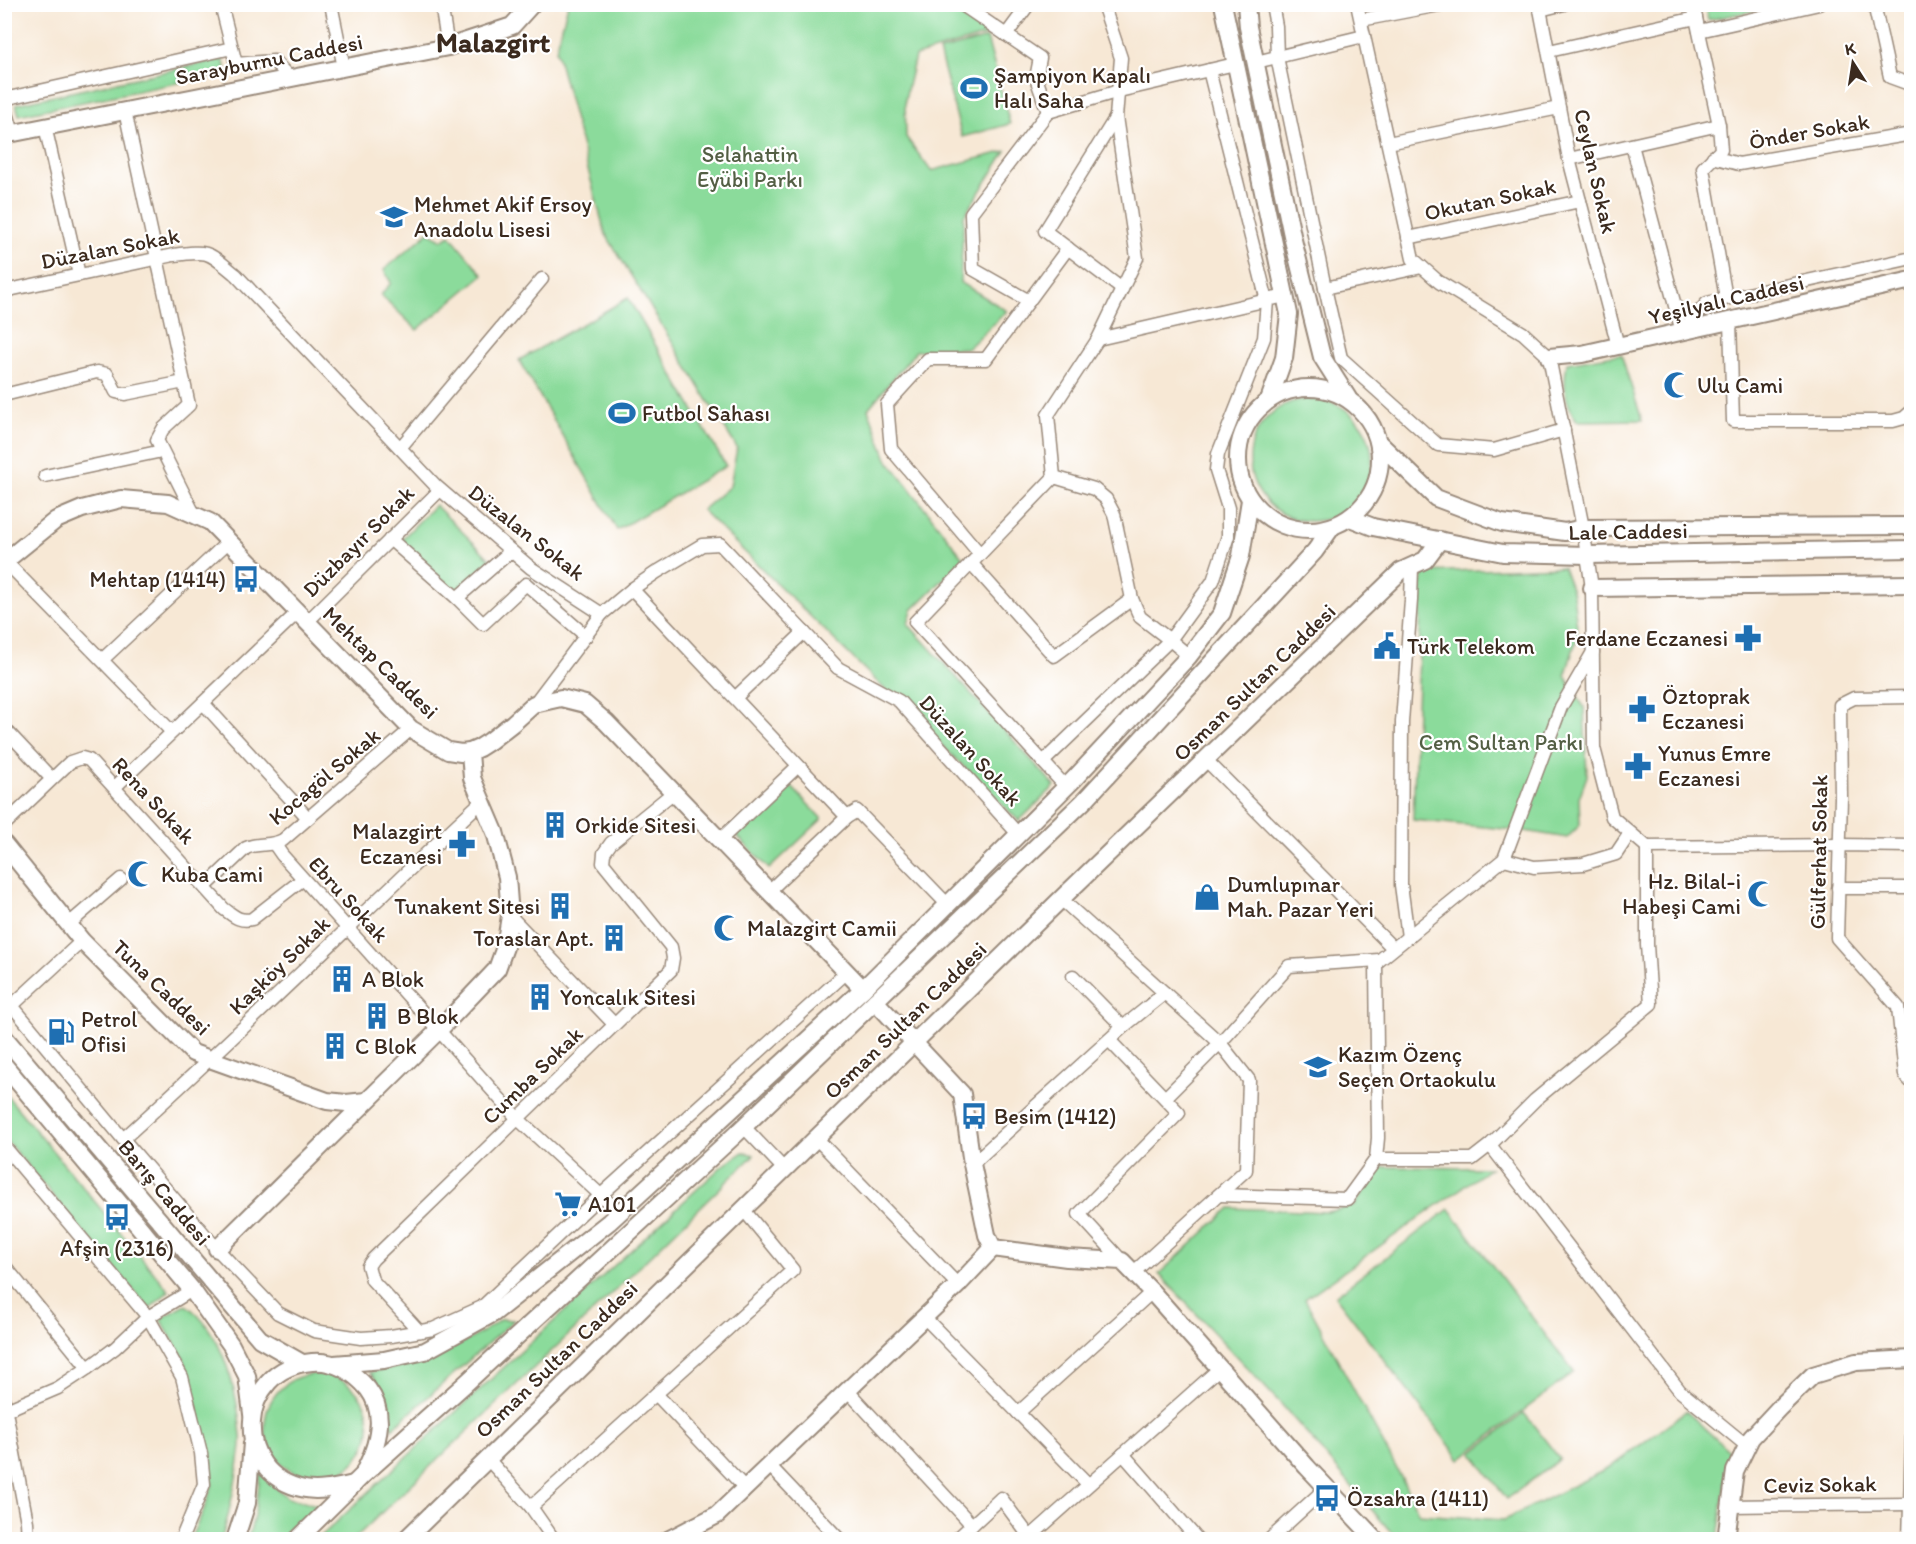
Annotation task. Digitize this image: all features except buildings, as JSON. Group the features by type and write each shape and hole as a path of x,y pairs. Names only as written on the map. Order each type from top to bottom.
{"street":[{"path":"221,4 236,64 274,61 290,78"},
{"path":"331,4 344,68"},
{"path":"441,4 448,47"},
{"name":"Sarayburnu Caddesi","path":"9,134 448,47 512,26 532,4"},
{"path":"962,4 1040,58 1036,78 1048,112"},
{"path":"1006,35 1029,4"},
{"path":"1066,787 915,622 1054,477 1048,415 1098,339 1137,258 1116,117 1122,58 1103,4"},
{"path":"1223,4 1288,314 1284,358 1269,400"},
{"path":"1246,4 1293,240 1322,357 1348,399"},
{"path":"1272,4 1276,26 1277,57 1341,358 1438,445 1494,450 1564,430"},
{"path":"1358,4 1413,259 1439,282 1523,333 1549,357 1588,555 1592,588 1594,748 1612,817 1647,847 1839,844 1911,846"},
{"path":"1361,20 1445,4"},
{"path":"1540,7 1564,4"},
{"path":"1693,4 1719,125 1721,150 1703,168 1726,298"},
{"path":"1699,31 1819,4"},
{"path":"1874,4 1890,77 1911,85"},
{"name":"Ceylan Sokak","path":"1540,7 1569,159 1618,346"},
{"path":"1549,51 1696,18"},
{"path":"1256,62 1365,36"},
{"path":"9,134 4,101 232,48"},
{"path":"1029,301 973,269 971,213 1048,112 1119,91 1235,64"},
{"path":"1043,762 1170,640 1213,581 1228,536 1227,508 1216,470 1218,454 1264,338 1267,300 1209,70"},
{"path":"1388,143 1560,108"},
{"path":"124,111 189,405 163,429 157,440 194,514"},
{"path":"1116,117 1045,231 1122,289"},
{"path":"1569,159 1719,125"},
{"path":"45,126 79,275"},
{"name":"Önder Sokak","path":"1713,157 1739,164 1911,134"},
{"path":"1632,145 1682,332"},
{"name":"Okutan Sokak","path":"1408,238 1580,201"},
{"path":"1068,248 986,359 928,359 887,404 891,448 1054,656 1132,599"},
{"name":"Düzalan Sokak","path":"6,290 202,251 236,275 440,490 531,568 602,614 632,589 702,545 720,544 838,668 899,701 1018,834"},
{"path":"1682,332 1707,303 1911,258"},
{"path":"1326,288 1422,267"},
{"path":"4,277 6,290"},
{"path":"400,448 542,279"},
{"name":"Yeşilyalı Caddesi","path":"1549,357 1582,354 1911,280"},
{"path":"1098,339 1285,296"},
{"path":"1730,321 1733,421 1893,421 1904,418 1911,411"},
{"path":"4,395 97,372 107,374 116,392 125,394 184,382"},
{"path":"1308,388 1329,391 1348,399 1363,411 1380,444 1381,465 1376,486 1365,504 1350,518 1332,527 1314,531 1295,530 1270,519 1250,500 1241,480 1238,458 1242,435 1252,416 1269,400 1288,391 1308,388"},
{"name":"Lale Caddesi","path":"1380,444 1436,498 1502,524 1564,532 1583,528 1911,526"},
{"path":"45,476 162,451"},
{"path":"1054,477 1094,489 1106,499 1114,514 1132,599 1140,617 1188,656"},
{"name":"Düzbayır Sokak","path":"115,787 203,703 390,539 440,490"},
{"name":"Mehtap Caddesi","path":"5,562 56,520 92,506 122,499 168,503 210,522 411,729 448,751 470,752"},
{"path":"235,1539 247,1503 252,1414 258,1396 269,1381 284,1370 302,1363 318,1361 334,1364 384,1360 425,1351 494,1313 619,1212 863,988 948,905 1066,787 1188,656 1222,613 1241,556 1250,500"},
{"name":"Lale Caddesi","path":"1350,518 1373,527 1503,553 1588,555 1911,549"},
{"path":"297,1539 744,1127 1084,801 1315,551 1332,527"},
{"path":"390,539 483,624 525,584 586,636"},
{"name":"Osman Sultan Caddesi","path":"412,1537 487,1458 1061,899 1401,571 1425,560 1440,540"},
{"path":"102,660 229,541"},
{"path":"457,598 511,551"},
{"path":"5,562 172,732"},
{"path":"1408,937 1401,885 1402,722 1412,600 1412,566"},
{"path":"1592,588 1911,584"},
{"path":"632,589 847,817"},
{"path":"217,1249 439,1030 496,969 504,947 510,916 504,860 472,778 470,752 498,735 534,704 602,614"},
{"path":"735,698 804,632"},
{"path":"1220,1195 1347,1199 1376,1159 1378,1138 1376,963 1504,859 1561,707 1593,651"},
{"name":"Gülferhat Sokak","path":"1911,697 1854,698 1840,705 1837,938 1898,1007 1905,1075 1911,1083"},
{"path":"534,704 561,698 585,704 606,722 962,1094 972,1164 987,1235 993,1248"},
{"path":"203,703 308,818"},
{"path":"4,728 51,778 4,825"},
{"name":"Kocagöl Sokak","path":"205,887 246,848 253,844 275,845 411,729"},
{"name":"Rena Sokak","path":"51,778 70,762 82,758 89,760 224,909 240,920 252,919 303,879"},
{"path":"1206,760 1393,948"},
{"path":"720,840 798,766"},
{"name":"Cumba Sokak","path":"419,1332 372,1280 368,1266 671,970 673,958 671,947 603,863 604,853 611,843 674,792"},
{"name":"Kaşköy Sokak","path":"123,1139 211,1060 481,802"},
{"path":"769,891 847,817 857,811 948,905"},
{"path":"1504,859 1534,867 1583,864 1616,854 1630,833"},
{"name":"Tuna Caddesi","path":"4,844 82,941 193,1053 327,1101 346,1103 366,1101"},
{"name":"Ebru Sokak","path":"275,845 518,1119 619,1212"},
{"path":"1376,1159 1472,1159 1490,1145 1535,1100 1652,1004 1647,945 1647,847"},
{"path":"69,924 121,879"},
{"path":"1838,888 1911,888"},
{"path":"993,1248 1128,1266 1220,1195 1246,1170 1249,1080 1220,1043 1061,899"},
{"path":"510,916 614,1024"},
{"path":"82,941 7,1005 217,1249 278,1313 314,1331 361,1338 432,1329 482,1307 601,1195 847,972"},
{"path":"1166,1098 1220,1043 1289,966 1379,960"},
{"path":"1073,976 1123,1027"},
{"path":"972,1164 1123,1027 1165,993"},
{"name":"Barış Caddesi","path":"4,1037 260,1339 302,1363"},
{"path":"1109,1040 1179,1113 1079,1214 1376,1539"},
{"name":"Barış Caddesi","path":"4,1065 192,1290 231,1345 247,1376 252,1414"},
{"path":"744,1127 784,1169"},
{"path":"816,1138 958,1285"},
{"path":"1490,1145 1680,1391 1747,1446"},
{"path":"4,1146 148,1317 182,1377 201,1453 204,1484 181,1539"},
{"path":"531,1507 793,1270 743,1209"},
{"path":"668,1539 688,1535 717,1515 958,1285 993,1248"},
{"path":"4,1265 88,1368"},
{"path":"28,1539 27,1522 5,1408 58,1388 114,1348 148,1317 192,1290"},
{"path":"1018,1413 1152,1292"},
{"path":"924,1317 1089,1484"},
{"path":"1726,1539 1735,1471 1751,1438 1813,1375 1856,1362 1911,1359"},
{"path":"252,1439 259,1457 271,1473 287,1484 306,1489 326,1489 359,1480 373,1454 380,1433 378,1411 369,1390 354,1374 334,1364"},
{"path":"956,1539 1001,1498 1031,1538 1220,1368"},
{"path":"847,1390 972,1525"},
{"path":"656,1394 745,1488"},
{"path":"1909,1539 1911,1436"},
{"path":"1123,1454 1198,1539"},
{"path":"487,1458 531,1507 554,1539"},
{"path":"769,1465 840,1539"},
{"path":"1269,1539 1327,1487"},
{"name":"Ceviz Sokak","path":"1730,1506 1910,1504"}],"green space":[{"name":"Selahattin Eyübi Parkı","path":"568,4 944,5 990,34 915,56 905,99 906,137 931,171 1006,151 964,216 960,282 1007,311 968,348 916,351 868,409 887,459 964,559 912,610 908,624 1055,786 1019,821 702,510 730,486 737,448 605,233 556,50"},
{"path":"1705,4 1782,4 1783,5 1708,20"},
{"name":"Şampiyon Kapalı Halı Saha","path":"987,38 1010,124 962,137 939,51"},
{"path":"223,59 227,73 19,115 16,104"},
{"path":"429,232 442,240 450,235 483,275 417,330 381,295 391,283 384,270"},
{"name":"Futbol Sahası","path":"628,298 726,466 617,530 519,360"},
{"path":"1621,354 1642,420 1577,421 1569,407 1566,393 1567,363"},
{"path":"1311,399 1334,404 1345,409 1354,417 1362,426 1367,437 1372,460 1367,483 1362,494 1354,503 1345,511 1334,516 1311,521 1288,516 1277,511 1268,503 1260,494 1255,483 1250,460 1255,437 1260,426 1268,417 1277,409 1288,404"},
{"path":"435,505 490,559 456,594 401,540"},
{"name":"Cem Sultan Parkı","path":"1563,567 1573,594 1578,635 1565,676 1584,707 1587,776 1579,798 1580,825 1567,838 1525,831 1413,820 1422,572"},
{"path":"789,784 822,819 769,869 735,834"},
{"path":"4,1092 169,1291 149,1309 5,1139"},
{"path":"743,1152 754,1155 354,1539 318,1539 721,1167"},
{"path":"1381,1167 1490,1168 1305,1299 1419,1514 1504,1520 1609,1468 1686,1411 1729,1451 1718,1539 1397,1539 1282,1405 1159,1274 1230,1208 1327,1212 1354,1206"},
{"path":"1449,1209 1574,1372 1460,1459 1335,1296"},
{"path":"186,1305 210,1330 219,1347 232,1383 239,1419 240,1456 221,1539 190,1539 212,1486 210,1462 184,1359 160,1319"},
{"path":"501,1319 514,1320 392,1429 387,1396 370,1372 405,1365 439,1354 471,1339"},
{"path":"317,1374 337,1378 354,1389 365,1406 369,1426 365,1446 354,1463 337,1474 317,1478 297,1474 280,1463 269,1446 265,1426 269,1406 280,1389 297,1378"},
{"path":"1524,1413 1560,1459 1507,1499 1472,1453"},
{"path":"260,1473 288,1498 321,1506 286,1539 247,1540 254,1515"}],"place":[{"name":"Şampiyon Kapalı Halı Saha","path":"974,88"},
{"name":"Mehmet Akif Ersoy Anadolu Lisesi","path":"394,217"},
{"name":"Ulu Cami","path":"1677,385"},
{"name":"Futbol Sahası","path":"622,413"},
{"name":"Mehtap (1414)","path":"246,579"},
{"name":"Ferdane Eczanesi","path":"1748,638"},
{"name":"Türk Telekom","path":"1387,646"},
{"name":"Öztoprak Eczanesi","path":"1642,709"},
{"name":"Yunus Emre Eczanesi","path":"1638,766"},
{"name":"Orkide Sitesi","path":"555,825"},
{"name":"Malazgirt Eczanesi","path":"462,844"},
{"name":"Kuba Cami","path":"141,874"},
{"name":"Hz. Bilal-i Habeşi Cami","path":"1761,894"},
{"name":"Dumlupınar Mah. Pazar Yeri","path":"1207,897"},
{"name":"Tunakent Sitesi","path":"560,906"},
{"name":"Malazgirt Camii","path":"727,928"},
{"name":"Toraslar Apt.","path":"614,938"},
{"name":"A Blok","path":"342,979"},
{"name":"Yoncalık Sitesi","path":"540,997"},
{"name":"B Blok","path":"377,1016"},
{"name":"Petrol Ofisi","path":"61,1032"},
{"name":"C Blok","path":"335,1046"},
{"name":"Kazım Özenç Seçen Ortaokulu","path":"1318,1067"},
{"name":"Besim (1412)","path":"974,1116"},
{"name":"A101","path":"568,1204"},
{"name":"Afşin (2316)","path":"117,1217"},
{"name":"Özsahra (1411)","path":"1327,1498"}],"district":[{"name":"Malazgirt","path":"493,42"}]}
